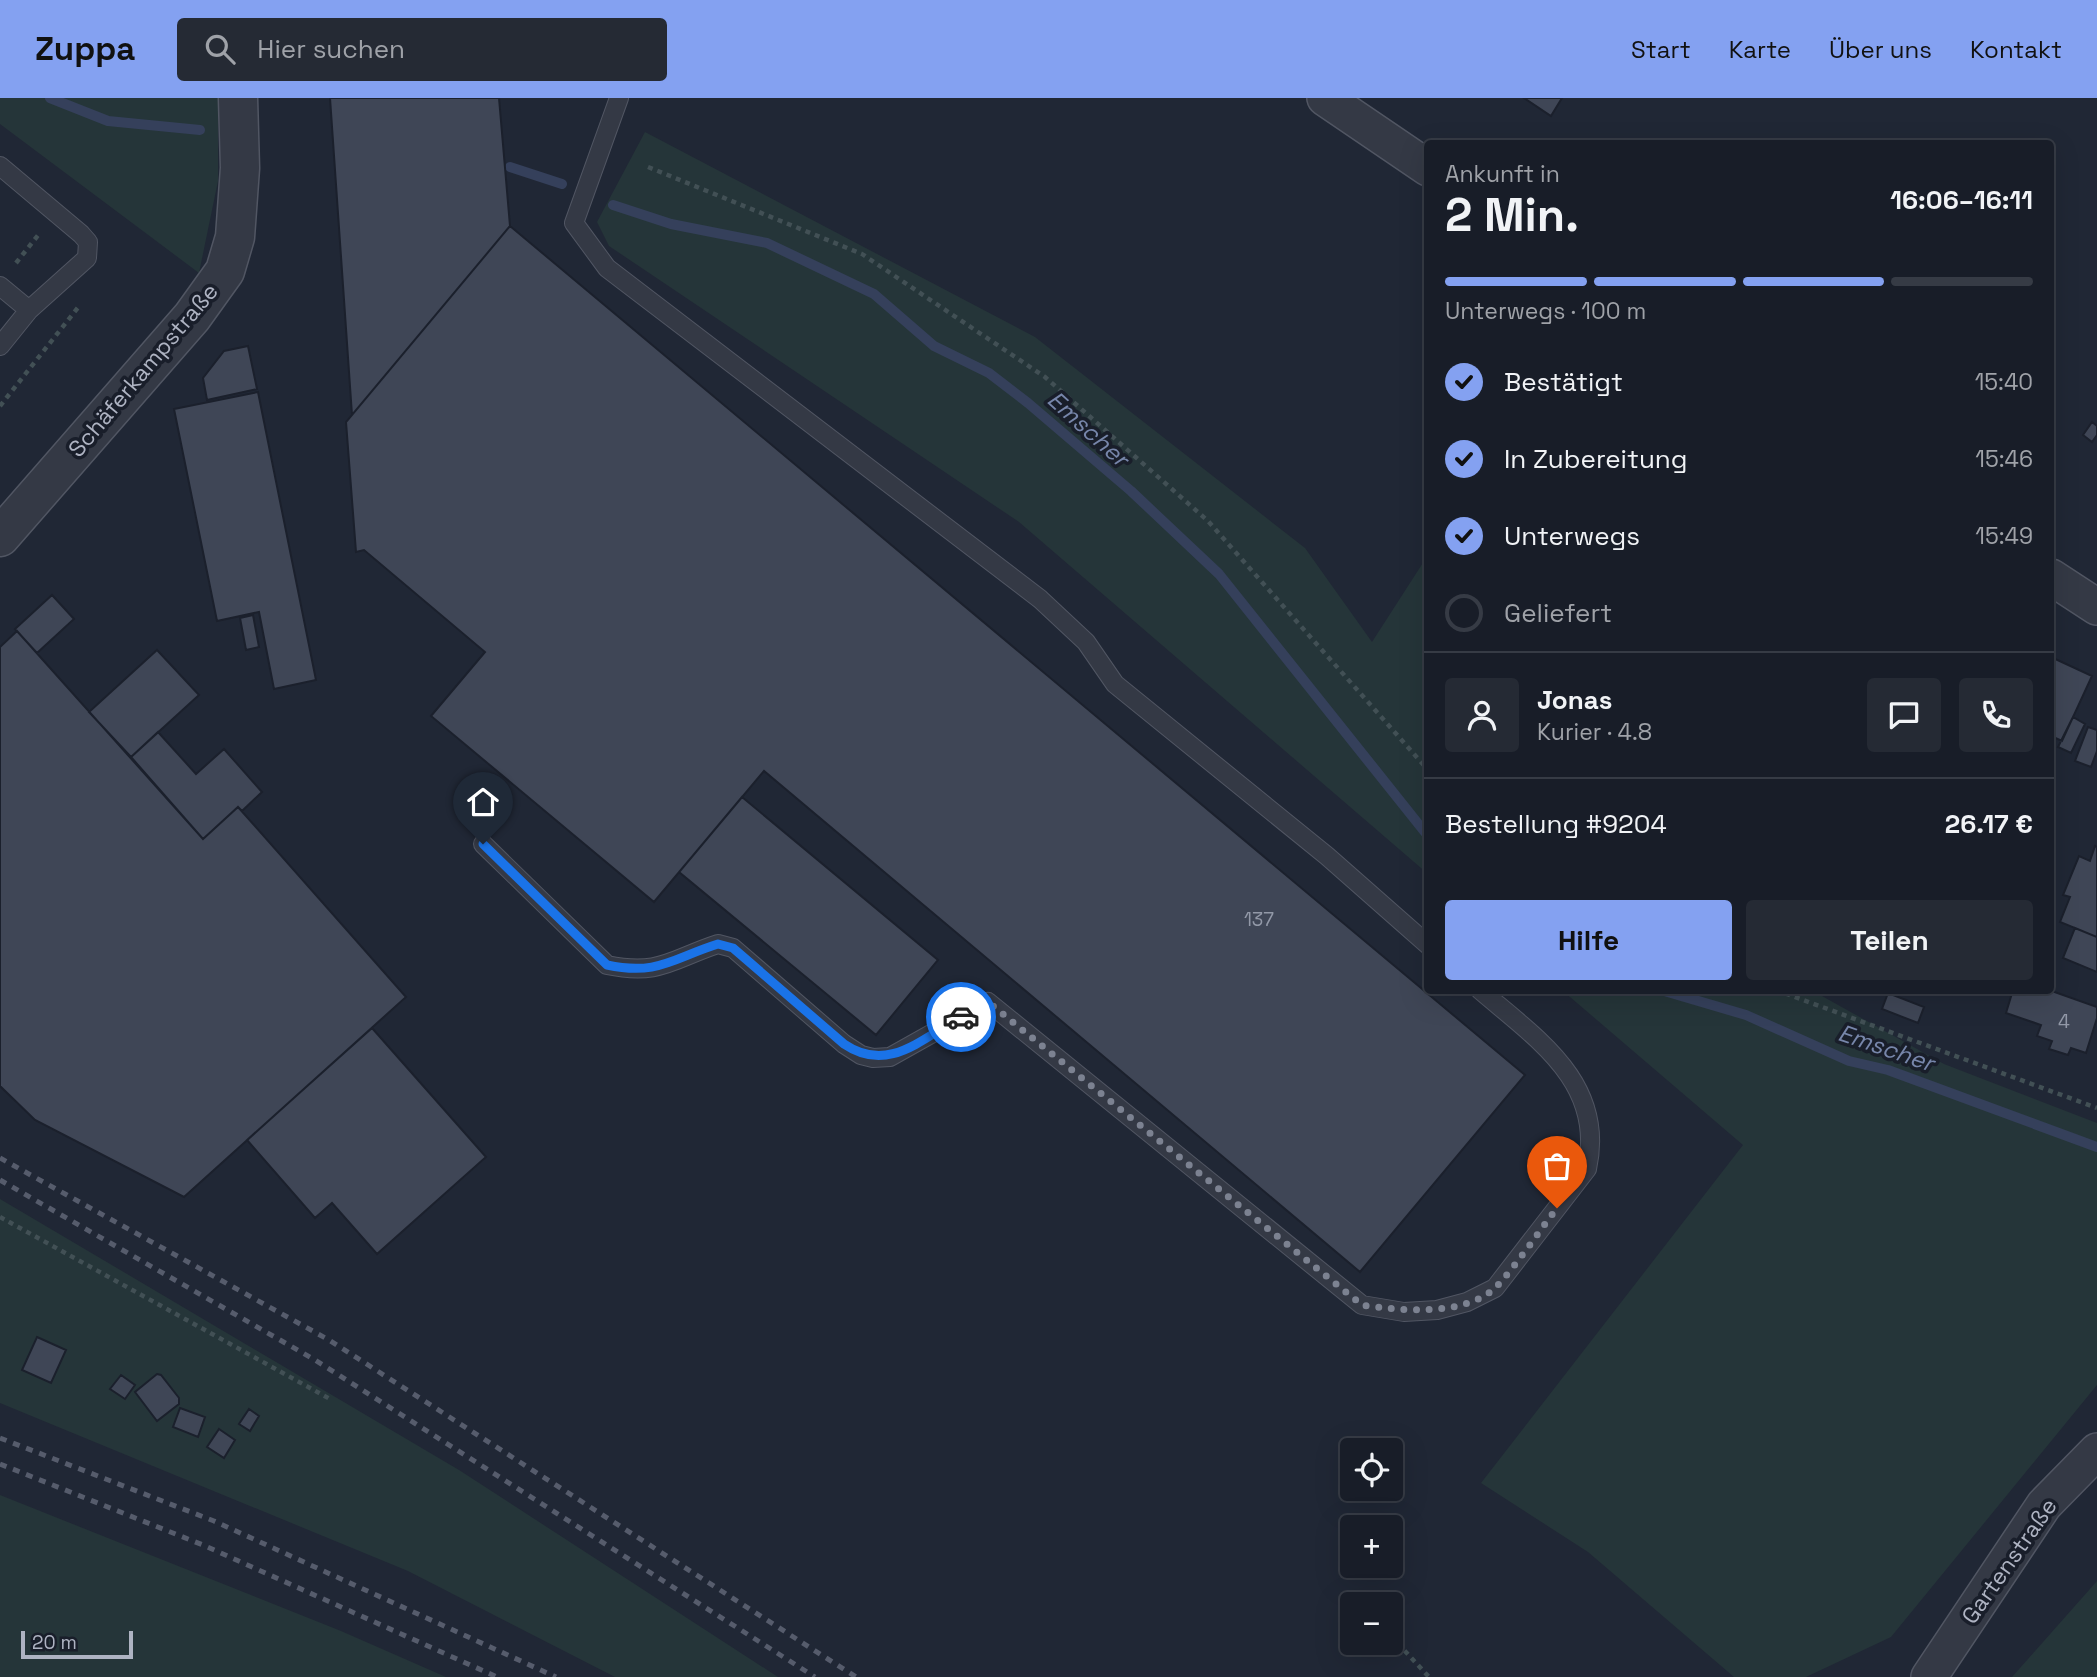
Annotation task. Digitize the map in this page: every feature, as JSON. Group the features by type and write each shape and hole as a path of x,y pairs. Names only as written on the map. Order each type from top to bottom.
{"street":[{"name":"Schäferkampstraße","path":"0,537 192,317 225,271 235,237 240,168 238,98"},
{"path":"1325,98 1424,165"},
{"path":"2054,579 2097,607"},
{"name":"Gartenstraße","path":"1929,1677 2044,1505 2097,1451"}],"lane":[{"path":"619,98 574,223 607,268 1040,599 1086,642 1115,684 1327,856 1424,941"},
{"path":"0,166 88,242 87,258 29,310 0,346"},
{"path":"0,286 29,310"},
{"path":"483,844 607,965 630,970 668,965 718,944 733,948 860,1055 890,1057 988,1002 1362,1305 1404,1312 1437,1310 1467,1302 1495,1288 1587,1168 1591,1150 1590,1124 1585,1102 1567,1069 1484,994"}],"path":[{"path":"648,167 862,254 1045,377 1208,521 1424,765"},
{"path":"1787,994 2097,1108"},
{"path":"0,1217 330,1399"},
{"path":"1403,1649 1429,1677"}],"shaded area":[{"path":"0,98 218,98 218,181 199,273 0,124"},
{"path":"645,132 1035,337 1305,548 1372,642 1424,561 1424,871 1019,522 609,246 597,222"},
{"path":"1567,994 1818,994 1944,1064 2097,1123 2097,1385 1891,1637 1806,1677 1734,1677 1588,1552 1481,1483 1743,1145"},
{"path":"0,1199 459,1470 778,1677 615,1677 408,1571 0,1403"},
{"path":"0,1495 341,1631 446,1677 0,1677"},
{"path":"2097,1581 2097,1677 2012,1677"}],"building":[{"path":"330,98 499,98 510,226 352,415"},
{"path":"1524,98 1562,98 1551,116"},
{"path":"510,226 1424,991 1424,994 1428,994 1525,1075 1360,1272 764,771 654,902 431,716 485,652 364,550 356,552 346,422"},
{"path":"248,346 257,389 207,400 203,378 224,351"},
{"path":"258,392 316,680 274,689 259,612 217,621 174,409"},
{"path":"2092,422 2097,426 2097,435 2092,442 2083,435"},
{"path":"52,595 74,619 37,653 15,629"},
{"path":"253,615 259,647 246,650 240,618"},
{"path":"17,631 203,839 238,807 406,997 184,1197 35,1120 0,1086 0,647"},
{"path":"157,650 199,695 131,757 89,712"},
{"path":"2054,658 2092,676 2062,741 2054,737"},
{"path":"2073,717 2085,724 2071,753 2058,747"},
{"path":"2088,727 2097,730 2097,751 2091,767 2075,761"},
{"path":"158,732 196,774 224,749 262,792 242,811 238,807 203,839 131,757"},
{"path":"742,797 938,960 876,1035 679,872"},
{"path":"2095,846 2097,937 2060,922 2070,897 2063,895 2079,856 2090,861"},
{"path":"2075,928 2097,937 2097,972 2063,958"},
{"path":"2054,992 2097,1007 2097,1018 2086,1053 2071,1048 2068,1055 2049,1049 2052,1041 2037,1036 2041,1025 2006,1013 2012,994 2054,994"},
{"path":"1888,994 1924,1007 1918,1023 1882,1009"},
{"path":"372,1028 486,1157 377,1254 332,1203 315,1218 247,1140"},
{"path":"37,1337 66,1350 51,1383 22,1370"},
{"path":"157,1374 161,1375 179,1398 179,1404 157,1421 135,1392"},
{"path":"121,1375 135,1385 125,1399 110,1389"},
{"path":"180,1408 205,1417 198,1437 173,1427"},
{"path":"249,1409 259,1416 250,1431 239,1424"},
{"path":"219,1429 235,1440 224,1458 207,1447"}],"waterway":[{"name":"Emscher","path":"50,98 108,121 200,130"},
{"name":"Emscher","path":"510,167 562,184"},
{"name":"Emscher","path":"613,205 671,224 767,243 874,294 934,346 989,373 1028,403 1131,491 1219,574 1424,831"},
{"name":"Emscher","path":"1675,994 1746,1015 1849,1061 1888,1070 2097,1147"}],"railway":[{"path":"0,1158 329,1340 856,1677"},
{"path":"0,1180 315,1360 815,1677"},
{"path":"0,1438 214,1521 556,1677"},
{"path":"0,1464 203,1545 497,1677"}],"way so far":[{"path":"961,1017 988,1002 1362,1305 1404,1312 1437,1310 1467,1302 1495,1288 1557,1208"}],"route":[{"path":"483,844 607,965 630,970 668,965 718,944 733,948 844,1044 860,1055 873,1058 890,1057 961,1017"}]}
